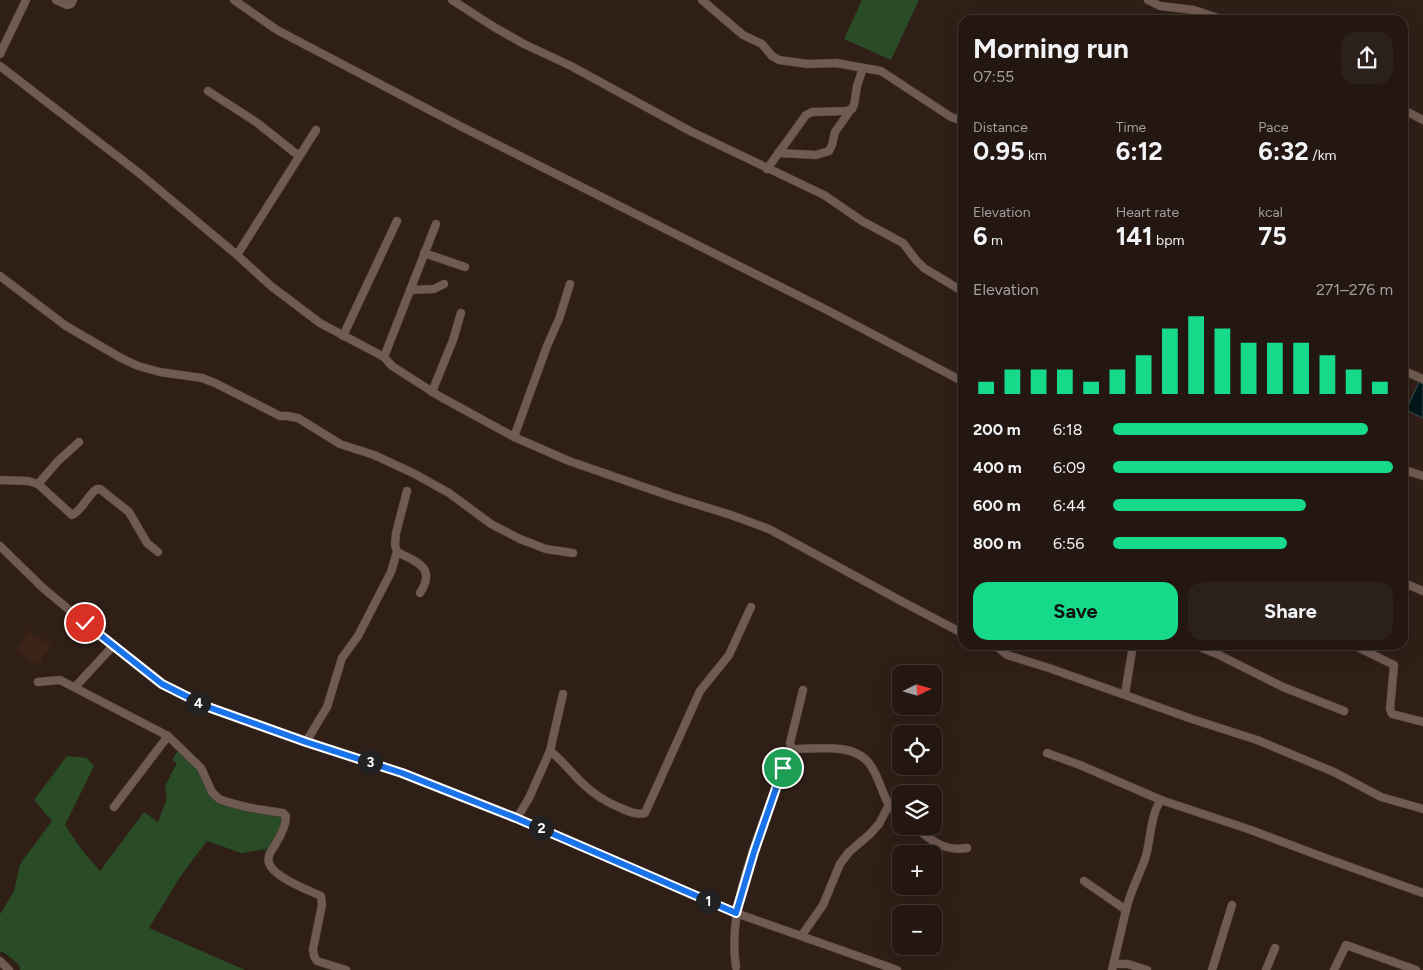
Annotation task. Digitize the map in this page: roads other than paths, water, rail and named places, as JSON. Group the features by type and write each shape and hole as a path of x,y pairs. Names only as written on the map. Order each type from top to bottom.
{"street":[{"path":"0,54 26,0"},
{"path":"56,0 67,6 73,0"},
{"path":"234,0 278,30 452,122 763,277 958,379"},
{"path":"452,0 524,44 571,66 690,131 767,169 810,187 862,221 903,243 924,268 958,289"},
{"path":"702,0 743,35 762,44 772,56 779,60 792,63 836,64 887,74 958,120"},
{"path":"1148,0 1160,6 1194,10 1209,15"},
{"path":"0,66 125,162 237,255 271,286 320,323 384,357 392,366 432,392 514,437 569,461 673,497 731,514 769,529 958,630"},
{"path":"778,153 810,155 829,151 835,132 854,106 857,86 863,68"},
{"path":"208,91 256,122 299,156"},
{"path":"767,169 806,115 812,112 846,111 852,109"},
{"path":"1408,112 1423,120"},
{"path":"237,255 316,130"},
{"path":"343,336 397,221"},
{"path":"384,357 436,224"},
{"path":"424,252 465,267"},
{"path":"0,276 66,326 121,358 138,366 160,372 202,378 280,416 298,418 340,444 413,473 449,494 491,524 520,539 546,549 573,553"},
{"path":"410,290 434,289 444,284"},
{"path":"514,437 547,346 559,320 570,284"},
{"path":"432,392 453,340 461,313"},
{"path":"1408,373 1423,379"},
{"path":"38,484 58,461 79,442"},
{"path":"1408,471 1423,476"},
{"path":"0,480 28,481 38,484 72,515 77,513 93,491 100,489 128,512 147,542 158,552"},
{"path":"407,491 396,533 395,545 398,552 412,559 425,570 426,584 420,593"},
{"path":"0,546 43,588 113,646 162,684 180,694 208,707 306,742 402,773 516,818 736,913 897,970"},
{"path":"306,742 326,706 342,658 358,636 391,572 398,552"},
{"path":"1408,585 1423,591"},
{"path":"550,751 579,780 599,796 630,812 645,813 700,691 729,655 751,607"},
{"path":"75,688 113,646"},
{"path":"1001,650 1007,655 1050,668 1257,740 1334,772 1381,797 1423,809"},
{"path":"1125,694 1132,650"},
{"path":"1207,650 1283,687 1344,711"},
{"path":"1363,650 1394,665 1390,709 1392,714 1423,722"},
{"path":"38,682 60,680 168,736 201,768 212,792 220,799 251,808 283,812 286,816 284,826 269,854 268,862 270,867 279,874 321,896 322,905 313,949 314,956 317,960 346,970"},
{"path":"803,690 790,743 791,747 794,749 840,749 856,753 865,758 892,808"},
{"path":"516,818 529,798 550,751 563,694"},
{"path":"114,807 168,736"},
{"path":"1047,753 1162,800 1251,830 1423,893"},
{"path":"736,967 734,940 736,913 754,852 783,768"},
{"path":"1147,970 1128,964 1113,967 1126,910 1144,860 1154,818 1162,800"},
{"path":"802,935 823,905 840,864 849,852 879,824 889,805"},
{"path":"924,835 942,847 958,850 967,848"},
{"path":"1084,881 1126,910"},
{"path":"1212,970 1232,905"},
{"path":"1334,970 1346,945 1416,970"},
{"path":"1266,970 1275,948"},
{"path":"0,961 9,970"}],"water":[{"path":"1419,382 1423,384 1423,418 1408,411 1408,406"}]}
